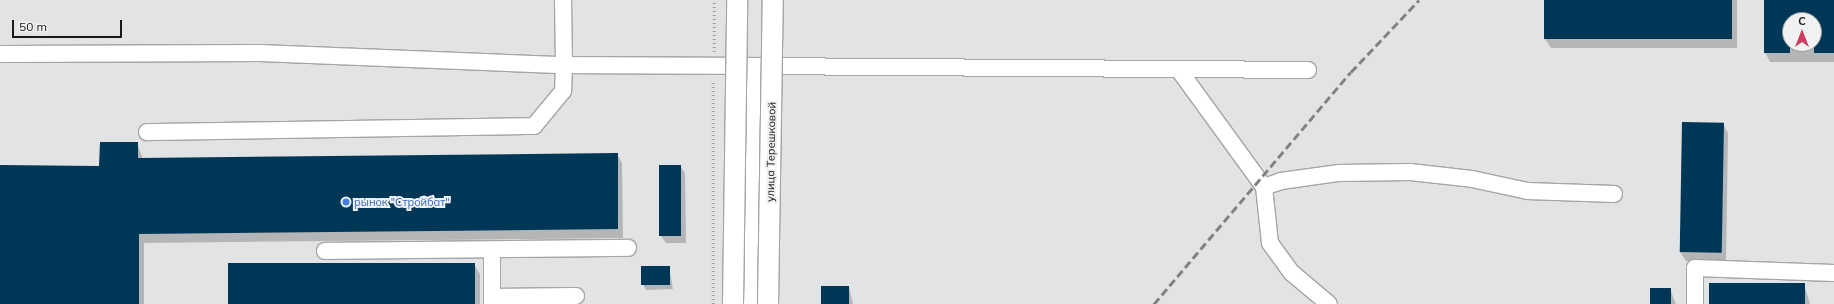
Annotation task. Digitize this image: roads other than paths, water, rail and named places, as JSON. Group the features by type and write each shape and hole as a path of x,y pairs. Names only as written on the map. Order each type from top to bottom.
{"main road":[{"path":"733,304 737,0"},
{"name":"улица Терешковой","path":"768,304 773,0"}],"lane":[{"path":"147,132 534,126 563,91 563,0"},
{"path":"0,54 260,53 564,64 1308,70"},
{"path":"752,304 754,66"},
{"path":"1179,70 1264,187 1270,243 1292,273 1329,304"},
{"path":"1264,187 1281,181 1339,173 1410,172 1472,179 1528,191 1614,194"},
{"path":"325,251 628,248"},
{"path":"492,250 492,300 576,296"},
{"path":"1695,304 1695,268 1834,273"}],"railway":[{"path":"1154,304 1351,72 1419,0"}],"place":[{"name":"рынок \"Стройбат\"","path":"346,202"}]}
